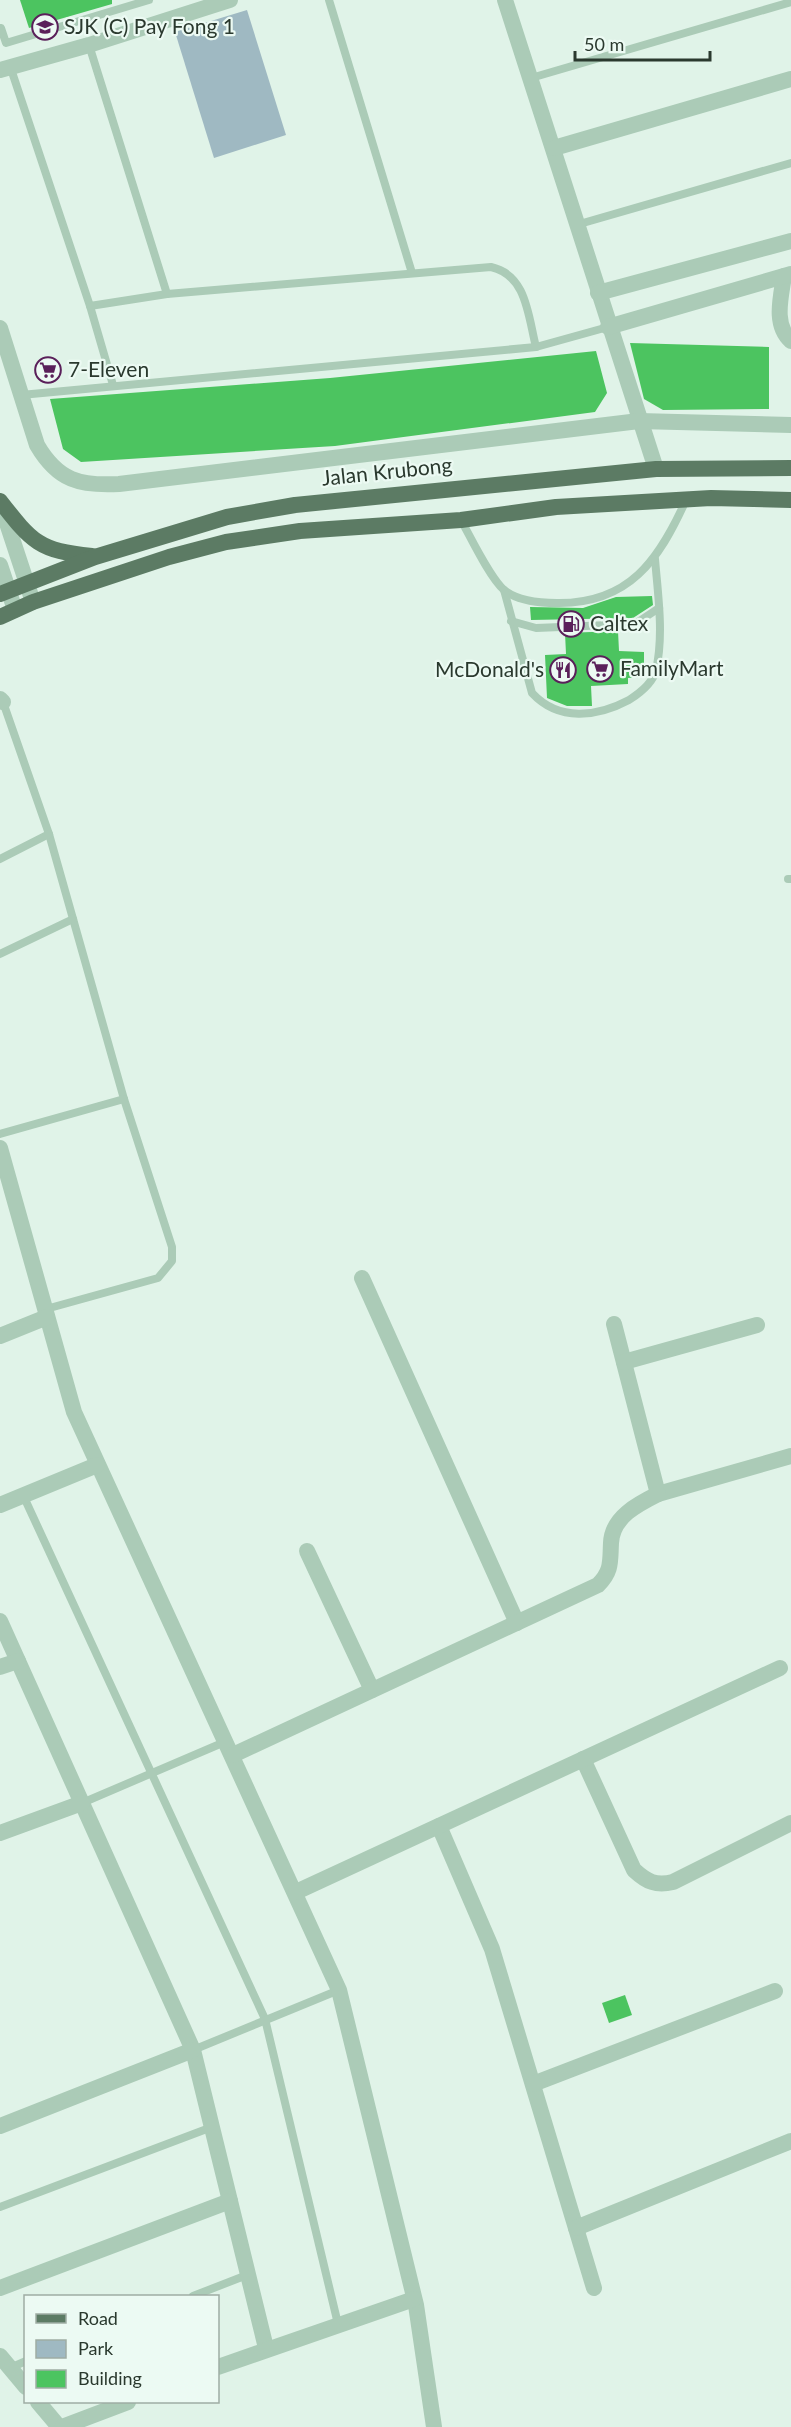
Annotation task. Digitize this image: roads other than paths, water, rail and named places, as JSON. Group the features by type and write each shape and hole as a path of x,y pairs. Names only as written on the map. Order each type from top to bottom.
{"main road":[{"name":"Jalan Krubong","path":"4,592 95,556 227,517 295,504 656,469 791,468"},
{"path":"8,613 33,602 169,557 226,542 300,531 461,520 555,507 687,500 791,500"},
{"path":"0,502 36,542 57,552 95,556"}],"street":[{"path":"5,68 89,45 230,0"},
{"path":"507,0 608,327 656,469"},
{"path":"554,148 791,78"},
{"path":"598,293 791,241"},
{"path":"608,327 788,275"},
{"path":"788,275 780,306 782,328 791,340"},
{"path":"0,328 37,446 46,461 62,475 79,483 100,485 639,421 791,424"},
{"path":"0,502 33,602"},
{"path":"0,565 8,613"},
{"path":"0,1148 74,1412 339,1990 414,2299 434,2427"},
{"path":"362,1278 517,1623"},
{"path":"0,1336 47,1313"},
{"path":"614,1324 658,1494"},
{"path":"624,1362 757,1325"},
{"path":"230,1748 372,1690 598,1586 608,1575 612,1564 611,1541 614,1529 634,1506 658,1494 791,1456"},
{"path":"0,1504 97,1465"},
{"path":"307,1551 372,1690"},
{"path":"0,1621 193,2050 266,2348"},
{"path":"0,1667 18,1661"},
{"path":"296,1892 780,1668"},
{"path":"583,1759 634,1870 646,1881 660,1885 673,1882 791,1823"},
{"path":"0,1833 82,1803"},
{"path":"439,1826 492,1949 594,2288"},
{"path":"533,2084 775,1990"},
{"path":"0,2126 193,2050"},
{"path":"576,2228 791,2141"},
{"path":"0,2288 230,2200"},
{"path":"219,2367 266,2348 414,2299"},
{"path":"12,2362 24,2383"},
{"path":"39,2403 61,2427 125,2403"}],"lane":[{"path":"1,28 6,43 149,0"},
{"path":"329,0 412,273"},
{"path":"531,78 791,2"},
{"path":"89,45 167,294"},
{"path":"5,68 90,306 113,385"},
{"path":"576,226 791,163"},
{"path":"90,306 167,294 491,267 511,275 523,297 536,346"},
{"path":"21,395 536,346 608,327"},
{"path":"504,590 535,603 574,603 631,582 655,560 670,537 687,500"},
{"path":"461,520 485,563 504,590 532,693 544,705 569,714 595,714 637,695 656,672 659,608 655,560"},
{"path":"511,621 537,628 635,624 659,608"},
{"path":"1,700 49,834 124,1099 172,1247 172,1261 158,1278 47,1313"},
{"path":"0,859 49,834"},
{"path":"0,954 73,919"},
{"path":"0,1134 124,1099"},
{"path":"23,1495 154,1774 265,2019 338,2324"},
{"path":"82,1803 154,1774 230,1748"},
{"path":"193,2050 339,1990"},
{"path":"0,2207 212,2127"},
{"path":"196,2295 247,2275"}],"place":[{"name":"SJK (C) Pay Fong 1","path":"45,27"},
{"name":"7-Eleven","path":"48,370"},
{"name":"Caltex","path":"571,624"},
{"name":"FamilyMart","path":"600,669"},
{"name":"McDonald's","path":"563,670"}]}
